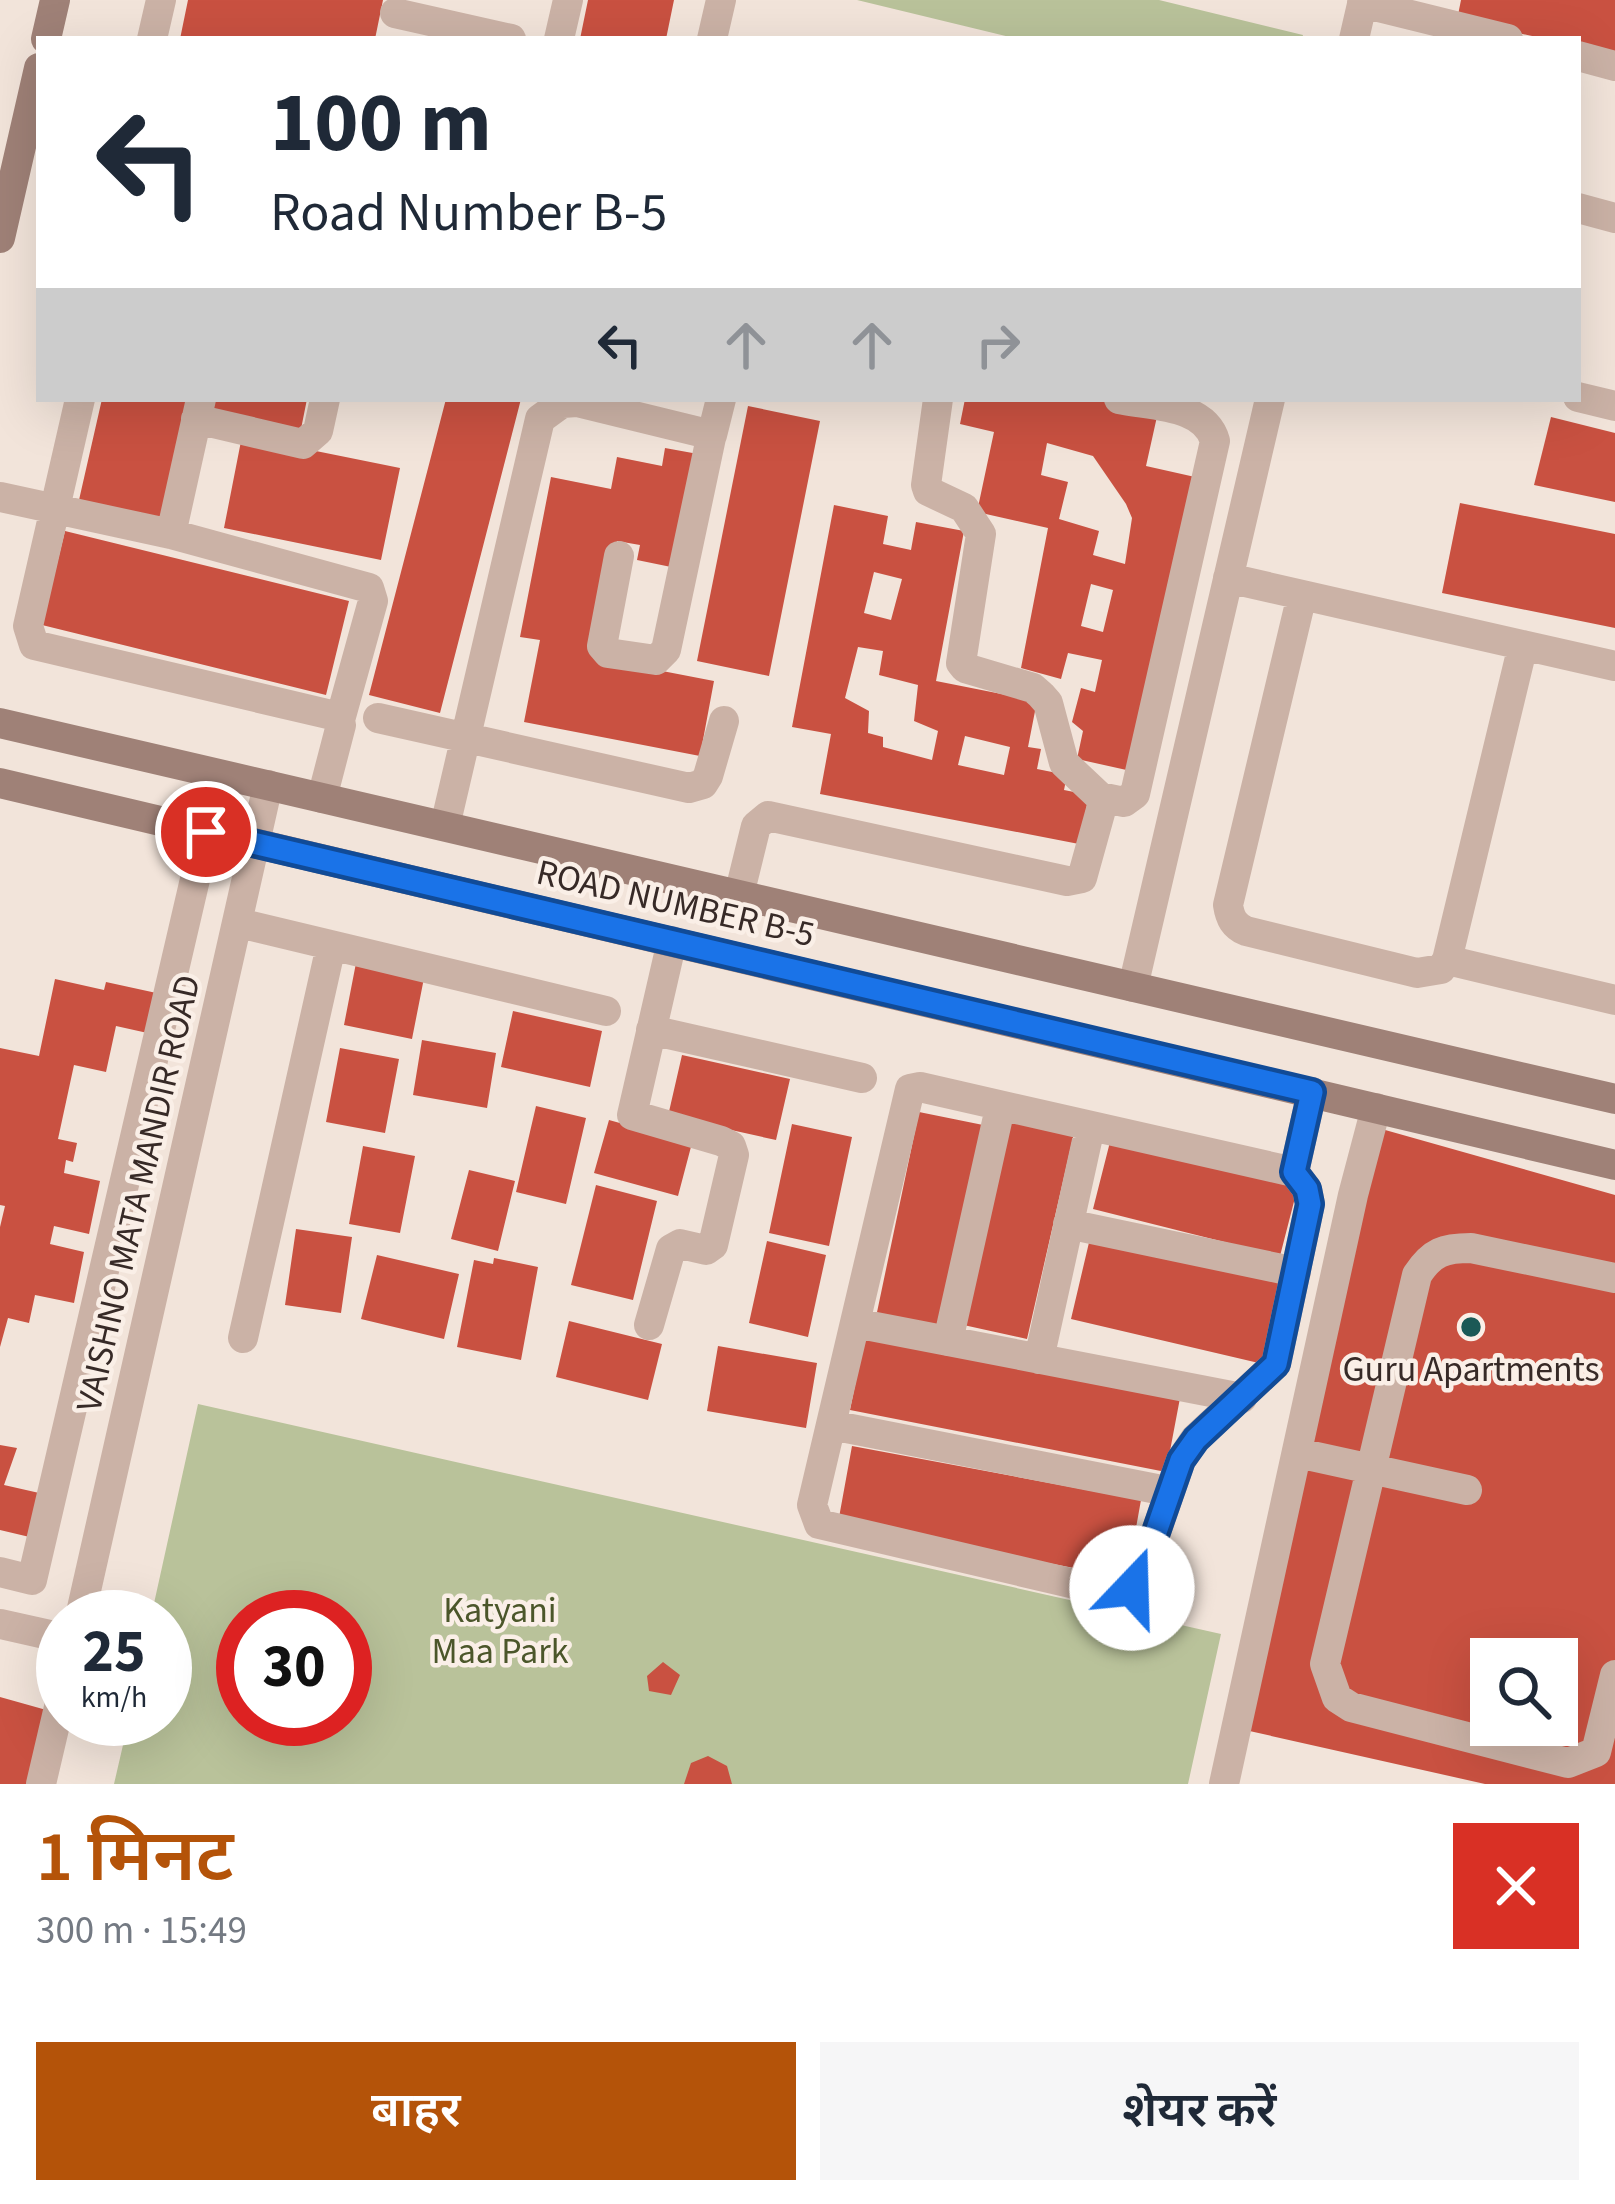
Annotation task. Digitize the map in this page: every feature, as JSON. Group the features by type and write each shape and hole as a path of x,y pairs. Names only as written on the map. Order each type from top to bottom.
{"street":[{"path":"47,36 55,0"},
{"path":"153,36 160,0"},
{"path":"560,36 568,0"},
{"path":"713,36 721,0"},
{"path":"1355,36 1363,2 1496,36"},
{"path":"394,17 495,36"},
{"path":"1581,57 1615,66"},
{"path":"0,238 36,84"},
{"path":"1581,209 1615,218"},
{"path":"1581,398 1615,406"},
{"path":"79,402 28,626 34,645 340,720"},
{"path":"171,534 198,409 304,443 318,431 324,402"},
{"path":"445,826 540,419 562,404 577,402 712,433"},
{"path":"619,556 602,646 608,653 656,660 666,650 721,402"},
{"path":"938,402 926,485 964,508 981,534 961,663 1033,688 1048,703 1064,763 1100,797 1124,802 1135,794 1215,441 1212,430 1197,416 1133,402"},
{"path":"1132,987 1269,402"},
{"path":"0,497 171,534 369,588 373,601 322,798"},
{"path":"1228,578 1615,666"},
{"path":"1302,595 1228,905 1230,915 1246,931 1418,973 1442,969 1448,959 1522,645"},
{"path":"378,718 689,788 704,784 724,722"},
{"path":"0,723 1615,1099"},
{"name":"ROAD NUMBER B-5","path":"0,784 1615,1165"},
{"name":"VAISHNO MATA MANDIR ROAD","path":"86,1590 268,785"},
{"path":"739,895 756,826 768,816 1080,881 1102,806 1100,797"},
{"path":"0,1572 32,1580 206,832"},
{"path":"239,923 605,1011"},
{"path":"649,1324 671,1249 680,1244 706,1250 713,1245 734,1155 731,1146 721,1141 632,1115 672,941"},
{"path":"243,1338 331,946"},
{"path":"1448,959 1615,1000"},
{"path":"651,1030 862,1078"},
{"path":"920,1087 1294,1172 1310,1199 1276,1364 1196,1439 1181,1460 1137,1584 1113,1593 819,1523 812,1504 910,1089 920,1087"},
{"path":"1294,1172 1323,1094"},
{"path":"948,1341 1000,1108"},
{"path":"1224,1784 1376,1108"},
{"path":"1039,1359 1090,1127"},
{"path":"1068,1224 1296,1272"},
{"path":"1615,1278 1471,1248 1448,1248 1430,1256 1417,1275 1325,1664 1337,1698 1352,1707 1568,1763 1596,1752 1615,1675"},
{"path":"855,1323 1242,1398"},
{"path":"831,1425 1167,1491"},
{"path":"1298,1454 1467,1490"},
{"path":"0,1624 36,1632"},
{"path":"41,1784 50,1746"}],"green space":[{"path":"857,0 1159,0 1303,35 1303,36 1006,36"},
{"name":"Katyani Maa Park","path":"198,1404 1221,1634 1188,1784 114,1784 123,1746 192,1746 192,1590 157,1590"}],"building":[{"path":"188,0 383,0 376,36 181,36"},
{"path":"588,0 674,0 667,36 581,36"},
{"path":"1461,0 1615,0 1615,54 1581,47 1581,36 1532,36 1457,20"},
{"path":"101,402 197,402 170,522 79,500"},
{"path":"212,402 306,402 300,434 210,413"},
{"path":"445,402 520,402 440,713 369,695"},
{"path":"964,402 1112,402 1158,412 1146,466 1195,477 1131,771 1077,759 1083,731 1072,722 1081,688 1095,692 1102,660 1068,653 1061,679 1021,668 1048,528 977,512 994,432 960,424","holes":["1047,443 1093,456 1132,518 1125,564 1093,555 1099,531 1059,519 1068,482 1041,475","1091,584 1113,590 1103,632 1081,626"]},
{"path":"748,406 820,421 769,676 697,661"},
{"path":"1551,417 1615,433 1615,502 1534,485"},
{"path":"242,436 400,468 381,560 224,528"},
{"path":"665,448 698,454 676,568 637,560 640,545 617,541 595,658 714,681 700,756 524,722 540,640 520,637 551,477 611,489 617,457 662,466"},
{"path":"1460,503 1615,534 1615,628 1442,593"},
{"path":"834,505 888,516 883,544 911,550 916,522 964,531 936,681 1037,701 1028,747 1041,749 1037,769 1067,775 1064,790 1089,795 1079,844 820,794 831,734 792,727","holes":["874,572 902,579 891,620 864,613","858,647 883,651 879,675 918,685 914,721 938,731 932,760 883,747 883,737 868,733 869,711 845,698","965,736 1010,747 1004,775 958,765"]},
{"path":"65,531 349,601 326,695 42,625"},
{"path":"356,963 424,978 412,1039 344,1025"},
{"path":"55,979 104,990 106,982 161,994 152,1034 116,1026 106,1072 74,1065 58,1139 77,1143 73,1162 66,1160 64,1173 100,1181 89,1234 54,1226 50,1244 84,1252 74,1303 35,1295 29,1323 8,1318 0,1347 0,1227 5,1206 0,1205 0,1048 39,1056"},
{"path":"513,1011 602,1031 590,1087 501,1067"},
{"path":"422,1040 496,1053 487,1108 413,1095"},
{"path":"340,1048 399,1059 385,1133 326,1122"},
{"path":"682,1055 790,1079 776,1140 668,1116"},
{"path":"536,1106 586,1118 566,1204 516,1192"},
{"path":"919,1112 988,1126 944,1332 876,1317"},
{"path":"1006,1117 1074,1133 1027,1339 959,1324"},
{"path":"609,1120 692,1143 678,1196 594,1173"},
{"path":"792,1124 852,1137 829,1246 769,1233"},
{"name":"Guru Apartments","path":"1371,1126 1615,1195 1615,1784 1485,1784 1245,1730"},
{"path":"1111,1138 1298,1186 1280,1256 1093,1209"},
{"path":"363,1146 415,1156 400,1233 349,1224"},
{"path":"469,1170 515,1181 498,1251 451,1239"},
{"path":"596,1185 657,1201 633,1300 571,1285"},
{"path":"296,1229 352,1237 341,1313 285,1305"},
{"path":"1091,1234 1282,1280 1263,1364 1071,1319"},
{"path":"767,1241 826,1255 808,1337 749,1323"},
{"path":"377,1255 459,1274 444,1339 361,1319"},
{"path":"494,1258 538,1267 521,1360 457,1347 474,1260 493,1264"},
{"path":"569,1321 662,1344 648,1400 556,1377"},
{"path":"865,1336 1180,1398 1166,1472 850,1410"},
{"path":"718,1346 817,1363 806,1428 707,1411"},
{"path":"0,1445 17,1448 4,1485 48,1495 38,1539 0,1530"},
{"path":"852,1446 1141,1500 1127,1578 838,1523"},
{"path":"663,1662 680,1675 671,1695 649,1691 647,1676"},
{"path":"0,1697 36,1707 36,1746 49,1746 39,1784 0,1784"},
{"path":"708,1756 727,1766 732,1784 684,1784 691,1763"}],"place":[{"name":"Guru Apartments","path":"1471,1327"}],"route":[{"path":"206,832 1312,1092 1294,1172 1307,1189 1310,1204 1276,1364 1196,1439 1181,1460 1140,1578 1132,1588"}]}
